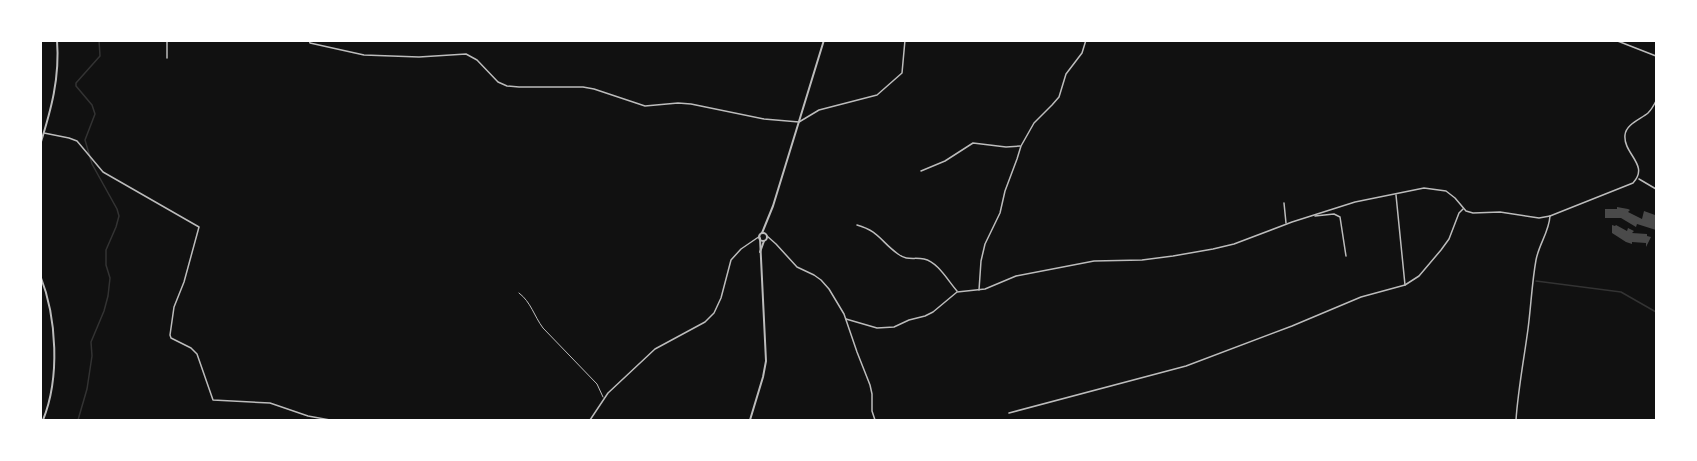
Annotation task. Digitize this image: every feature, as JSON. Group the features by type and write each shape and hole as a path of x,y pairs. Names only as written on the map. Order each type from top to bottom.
{"street":[{"path":"40,145 56,87 57,40"},
{"path":"167,40 167,58"},
{"path":"309,40 310,43 364,55 419,57 466,54 477,60 498,82 513,87 594,88 645,106 691,104 764,118 799,122 819,110 877,96 883,92 902,73 905,40"},
{"path":"750,420 766,361 760,236 766,224 824,40"},
{"path":"979,290 985,244 1000,213 1005,191 1026,134 1059,97 1066,74 1082,52 1086,40"},
{"path":"1615,40 1656,56"},
{"path":"846,319 877,328 894,327 933,312 957,292 979,290 1017,276 1094,261 1142,260 1213,249 1234,244 1286,224 1361,200 1424,188 1446,191 1464,209 1473,213 1500,212 1530,217 1550,216 1633,183 1639,171 1625,142 1625,133 1629,126 1653,108 1656,101"},
{"path":"44,132 72,139 80,144 100,169 108,175 199,227 184,282 174,307 170,335 171,338 191,348 197,354 213,400 267,402 308,416 330,420"},
{"path":"921,171 945,161 973,143 1006,147 1021,146"},
{"path":"1637,178 1656,189"},
{"path":"1396,194 1405,285"},
{"path":"1284,203 1286,224"},
{"path":"1009,413 1186,366 1361,297 1405,285 1419,276 1441,250 1449,239 1459,213 1464,209"},
{"path":"1312,216 1334,214 1339,216 1346,256"},
{"path":"1516,420 1536,260 1539,248 1546,236 1550,216"},
{"path":"760,255 767,235 766,224"},
{"path":"857,225 870,228 900,256 908,259 927,259 933,263 957,292"},
{"path":"590,420 604,398 655,349 705,322 714,313 721,298 730,260 760,236 767,235"},
{"path":"767,235 797,267 814,275 829,289 846,319 870,385 875,420"},
{"path":"760,236 760,240 773,241"},
{"path":"40,275 46,289 53,327 54,349 50,393 43,420"}],"lane":[{"path":"519,293 526,298 543,328 597,384 604,398"}],"building":[{"path":"1617,207 1628,209 1630,210 1628,212 1642,219 1644,211 1655,215 1656,230 1637,224 1636,227 1621,218 1605,218 1605,209 1617,209"},
{"path":"1612,225 1627,231 1628,228 1634,231 1632,233 1647,234 1651,237 1646,247 1646,243 1632,242 1632,244 1612,233"}],"waterway":[{"path":"78,420 87,389 92,356 91,342 108,296 110,278 106,265 106,250 119,216 92,164 85,140 95,114 92,105 76,86 76,83 100,56 99,40"},
{"path":"1536,281 1621,292 1656,312"}]}
